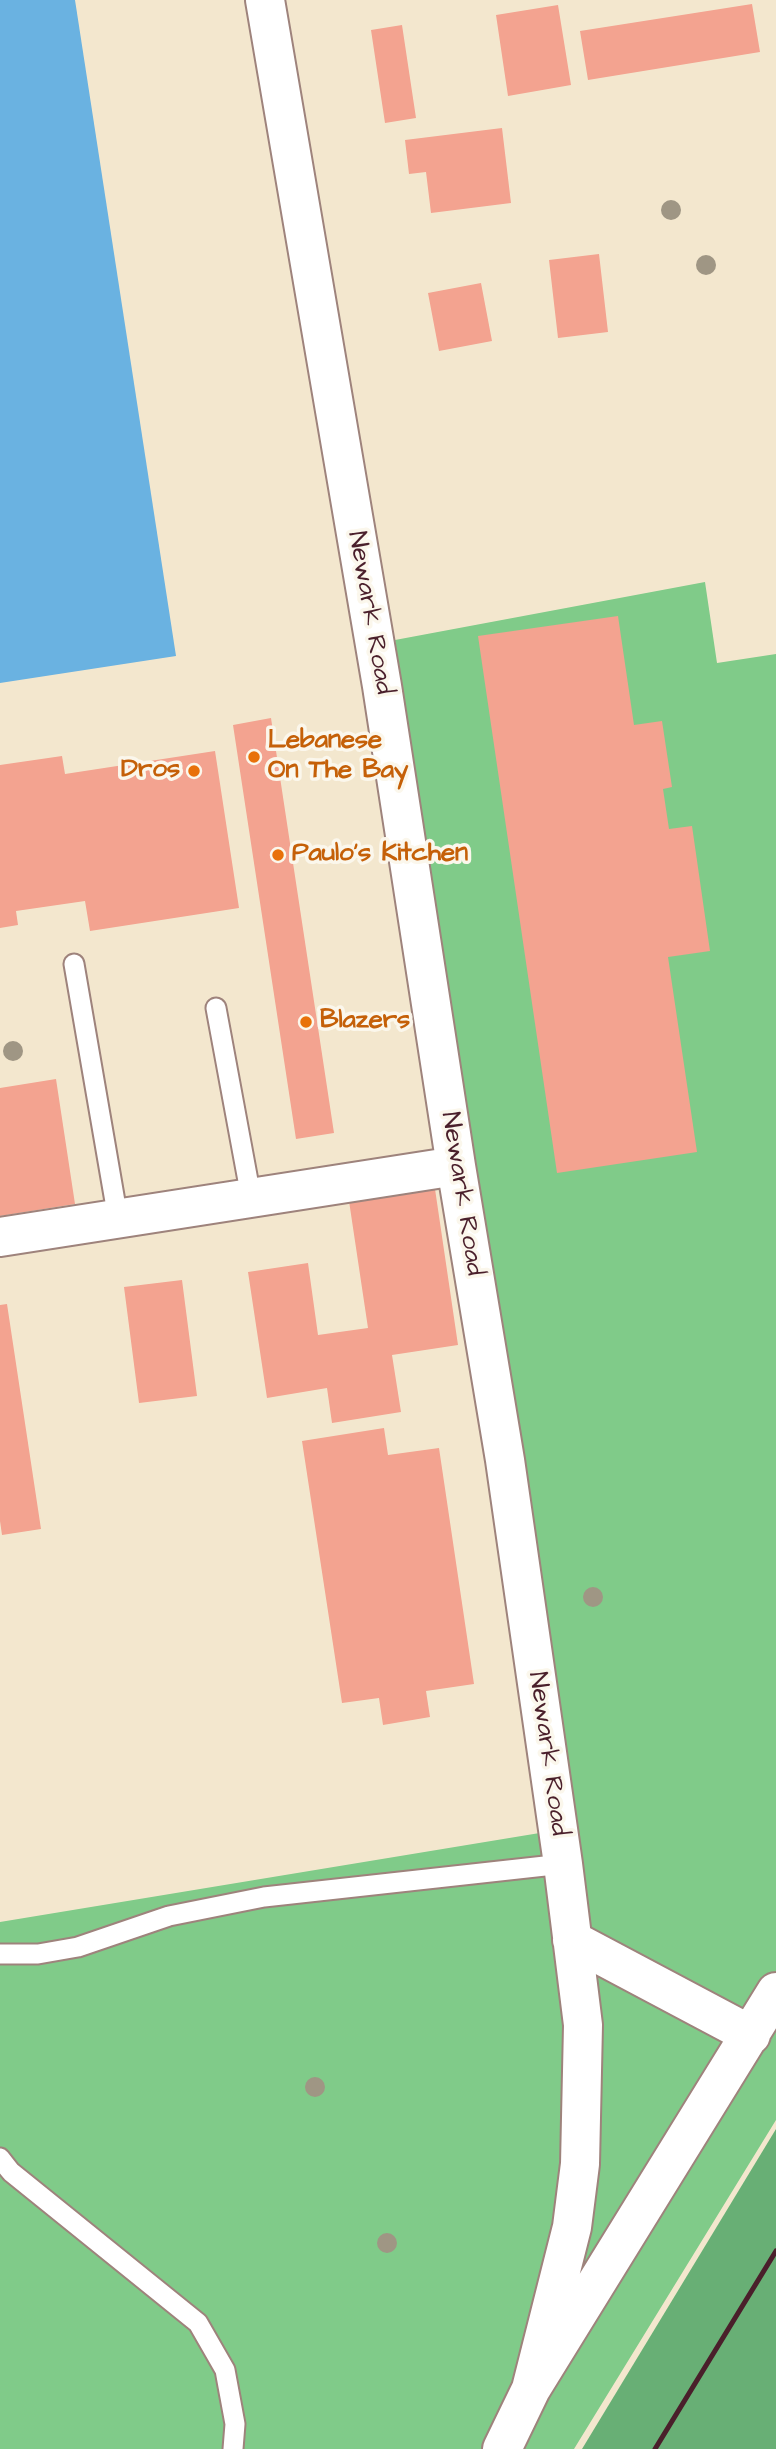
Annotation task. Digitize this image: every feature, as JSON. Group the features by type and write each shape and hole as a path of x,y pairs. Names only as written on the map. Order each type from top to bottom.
{"street":[{"name":"Newark Road","path":"265,0 382,686 456,1166 505,1460 563,1864 583,2025 580,2164 572,2227 531,2389"},
{"path":"0,1237 456,1166"},
{"path":"572,1940 751,2035"},
{"path":"502,2449 531,2389 776,1992"}],"lane":[{"path":"74,964 118,1219"},
{"path":"216,1008 251,1197"},
{"path":"0,1954 37,1954 78,1947 169,1916 264,1897 563,1864"},
{"path":"0,2158 11,2172 198,2323 225,2370 235,2424 233,2449"}],"green space":[{"path":"705,582 717,663 776,654 776,2120 574,2449 0,2449 0,1922 576,1827 395,640"},
{"path":"776,2129 776,2449 582,2449"}],"water":[{"path":"0,0 75,0 176,656 0,683"}],"building":[{"path":"752,4 760,52 588,80 580,31"},
{"path":"558,5 571,85 508,96 496,15"},
{"path":"402,25 416,118 385,123 371,30"},
{"path":"502,128 511,203 431,213 426,172 409,174 405,140"},
{"path":"599,254 608,332 558,338 549,260"},
{"path":"481,283 492,341 439,351 428,293"},
{"path":"618,616 634,725 662,721 672,787 663,789 669,829 692,826 710,951 668,957 697,1152 557,1173 478,636"},
{"path":"271,718 334,1133 296,1139 233,725"},
{"path":"215,751 239,908 90,931 85,901 16,911 18,925 0,928 0,765 62,756 65,774"},
{"path":"56,1079 75,1204 0,1216 0,1088"},
{"path":"435,1189 458,1345 392,1355 401,1412 332,1423 327,1388 267,1398 248,1272 308,1263 318,1335 368,1328 349,1201"},
{"path":"182,1280 197,1396 139,1403 124,1287"},
{"path":"7,1304 41,1529 2,1535 0,1305"},
{"path":"384,1428 388,1455 439,1448 474,1684 426,1691 430,1717 383,1725 379,1698 342,1703 302,1441"}],"railway":[{"path":"655,2449 776,2251"}],"place":[{"name":"Lebanese On The Bay","path":"254,757"},
{"name":"Dros","path":"194,771"},
{"name":"Paulo's Kitchen","path":"278,855"},
{"name":"Blazers","path":"306,1022"}]}
